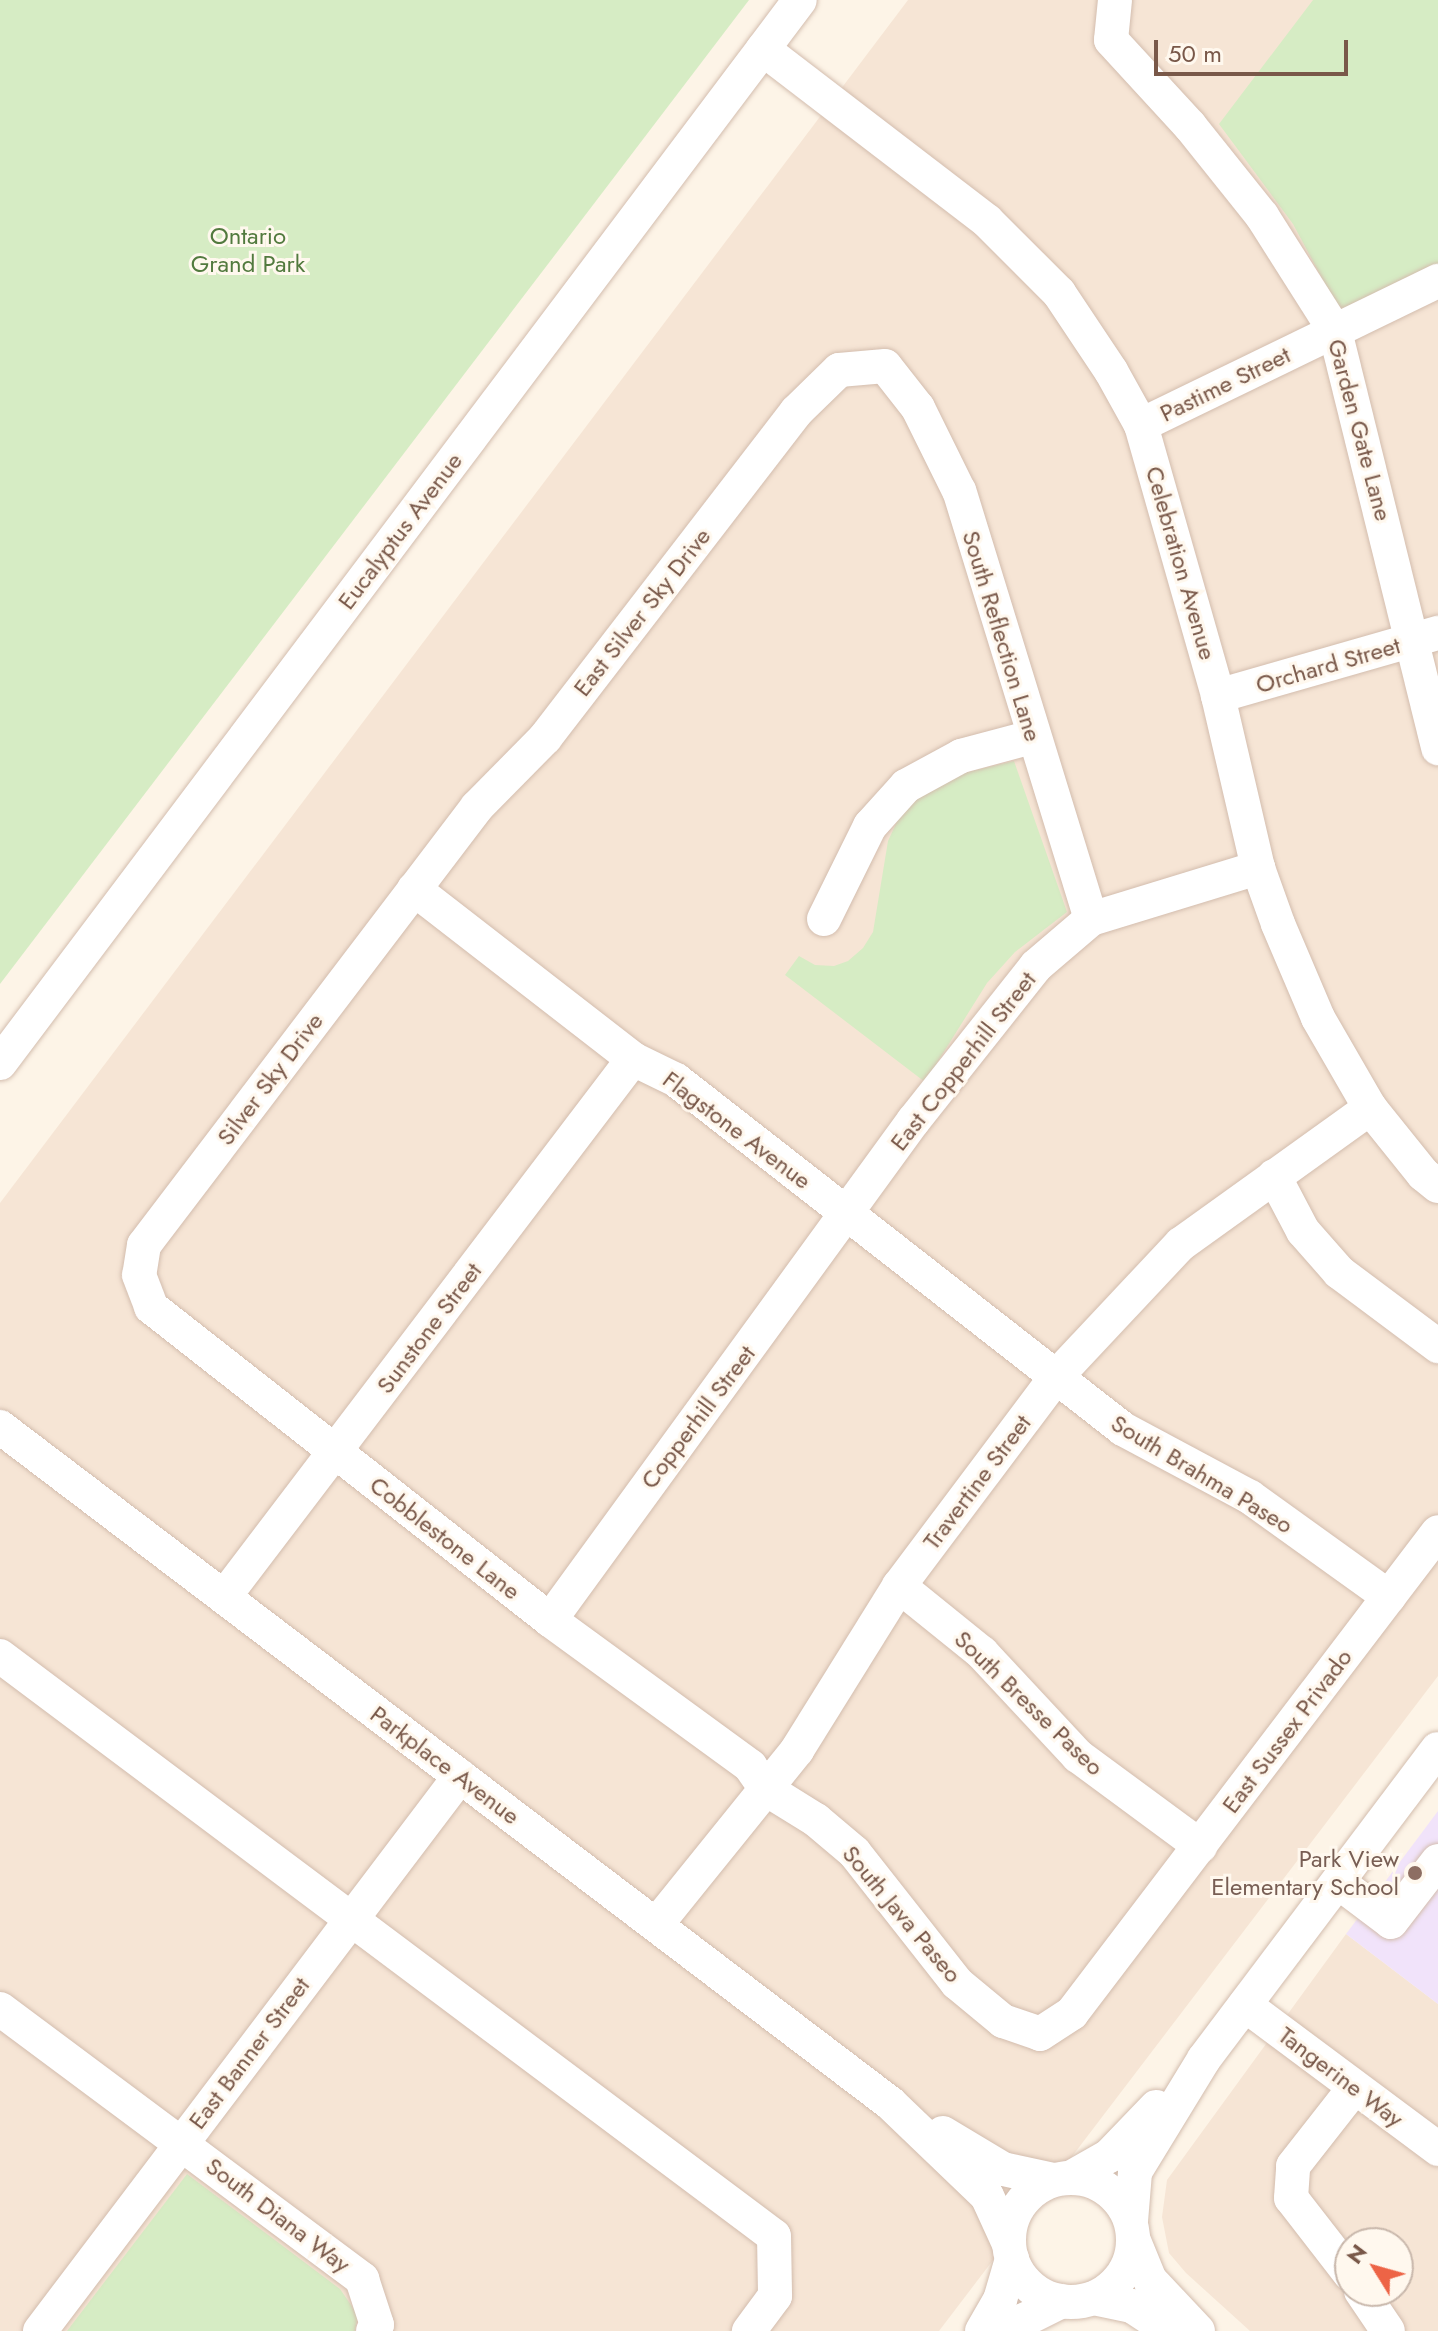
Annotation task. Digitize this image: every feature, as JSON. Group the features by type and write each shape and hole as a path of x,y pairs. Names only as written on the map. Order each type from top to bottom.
{"street":[{"name":"Eucalyptus Avenue","path":"0,1063 800,0"},
{"name":"Garden Gate Lane","path":"1115,0 1111,40 1190,126 1262,216 1335,331 1426,637 1438,748"},
{"name":"Celebration Avenue","path":"763,49 987,221 1059,293 1111,371 1141,425 1218,696 1258,868 1318,1018 1370,1108 1423,1174 1438,1186"},
{"name":"Pastime Street","path":"1141,425 1438,281"},
{"name":"South Reflection Lane","path":"885,366 918,408 959,491 1032,737 1091,919"},
{"name":"East Silver Sky Drive","path":"414,889 477,807 545,738 796,412 839,370 885,366"},
{"name":"Orchard Street","path":"1218,696 1426,637"},
{"path":"824,919 870,826 906,786 961,756 1032,737"},
{"path":"1091,919 1258,868"},
{"name":"Flagstone Avenue","path":"414,889 633,1059 676,1080 1055,1378"},
{"name":"Silver Sky Drive","path":"139,1275 144,1245 414,889"},
{"name":"East Copperhill Street","path":"848,1215 914,1120 1036,966 1091,919"},
{"name":"Sunstone Street","path":"224,1597 633,1059"},
{"name":"Travertine Street","path":"656,1925 797,1750 899,1586 1055,1378 1181,1244 1370,1108"},
{"path":"1274,1176 1303,1231 1339,1272 1438,1346"},
{"name":"Copperhill Street","path":"550,1620 848,1215"},
{"name":"Cobblestone Lane","path":"139,1275 151,1307 550,1620 750,1766 766,1789"},
{"name":"South Brahma Paseo","path":"1055,1378 1123,1429 1250,1497 1389,1597"},
{"name":"Parkplace Avenue","path":"0,1427 890,2103 987,2196 1010,2252"},
{"name":"East Sussex Privado","path":"1040,2034 1072,2013 1438,1532"},
{"name":"South Bresse Paseo","path":"899,1586 982,1653 1078,1756 1200,1846"},
{"path":"0,1656 774,2236 775,2296 749,2331"},
{"path":"1011,2331 1024,2320 1078,2300 1123,2275 1132,2231 1135,2172 1204,2059 1438,1749"},
{"name":"East Banner Street","path":"40,2331 460,1776"},
{"name":"South Java Paseo","path":"766,1789 816,1820 854,1852 957,1983 1003,2021 1040,2034"},
{"path":"1338,1882 1391,1922 1438,1861"},
{"name":"Tangerine Way","path":"1245,2005 1438,2149"},
{"name":"South Diana Way","path":"0,2009 181,2141 362,2279 377,2325 373,2331"},
{"path":"982,2331 1000,2300 1015,2212 1037,2187 1109,2156 1204,2059"},
{"path":"1334,2253 1291,2198 1293,2166 1355,2087"},
{"name":"Parkplace Avenue","path":"890,2103 1003,2169 1062,2178"},
{"path":"1062,2178 1092,2180 1109,2189 1123,2203 1150,2280 1198,2331"},
{"path":"1010,2252 1030,2287 1078,2300 1132,2306 1170,2331"},
{"path":"1372,2307 1388,2331"}],"shaded area":[{"path":"908,0 1438,0 1438,1676 939,2331 0,2331 0,1203"},
{"name":"Park View Elementary School","path":"1438,1811 1438,2004 1346,1934"},
{"path":"1346,1934 1438,2004 1438,2331 1250,2331 1186,2273 1169,2253 1162,2217 1167,2180"}],"green space":[{"name":"Ontario Grand Park","path":"0,0 749,0 0,984"},
{"path":"1313,0 1438,0 1438,264 1339,310 1293,224 1219,124"},
{"path":"1014,761 1067,912 1015,952 987,983 925,1082 785,975 799,956 815,965 834,966 848,961 863,948 873,932 888,841 900,815 922,788 951,776"},
{"path":"187,2174 340,2289 358,2315 355,2331 67,2331"}],"place":[{"name":"Park View Elementary School","path":"1415,1873"}]}
